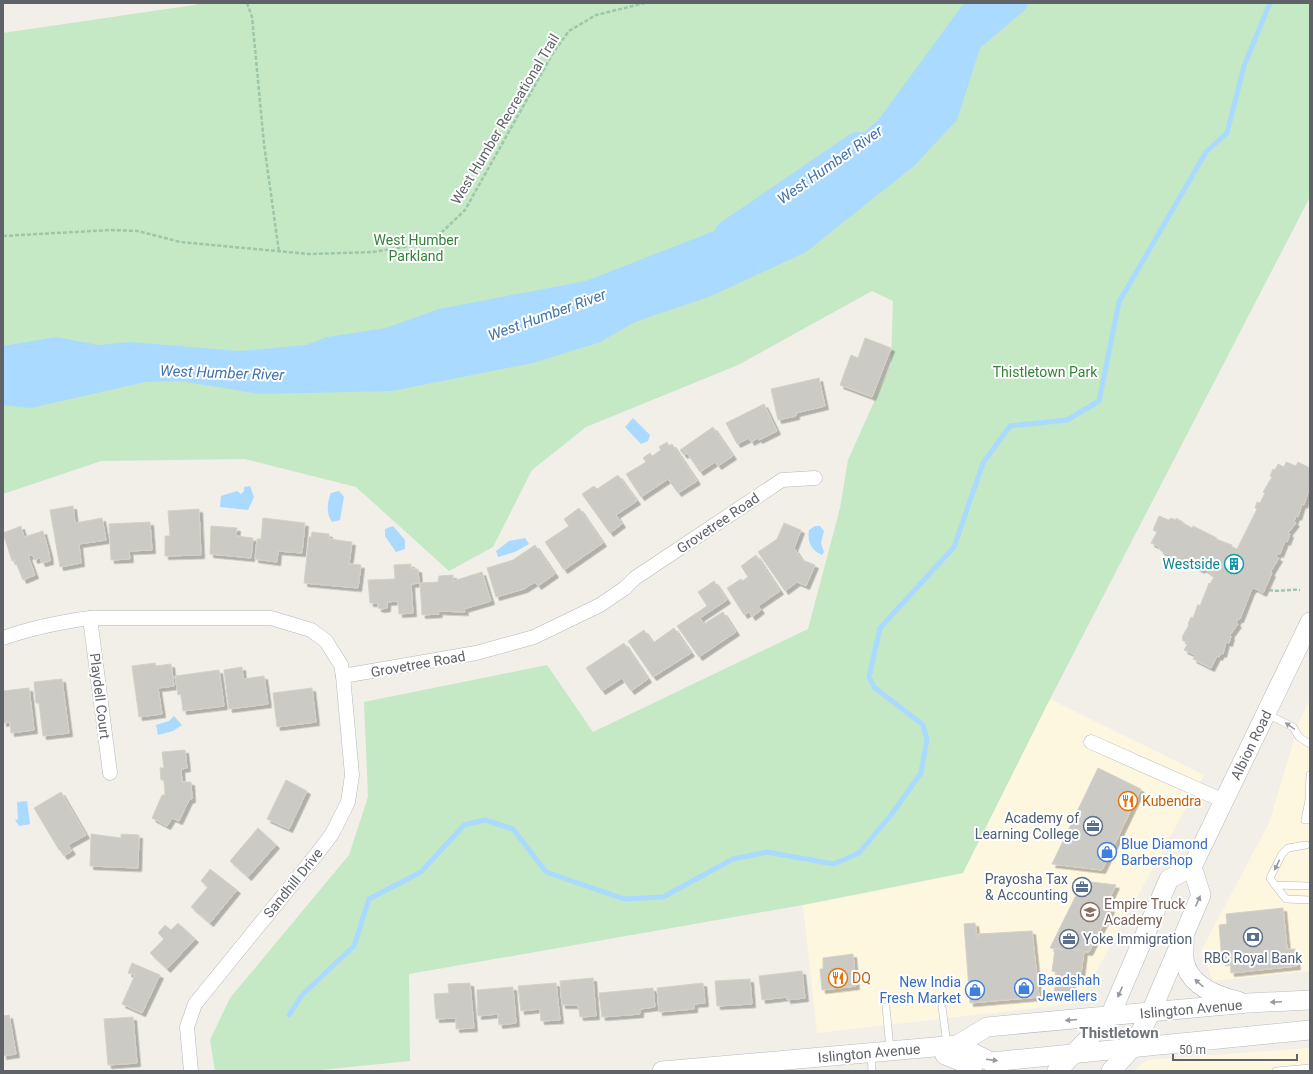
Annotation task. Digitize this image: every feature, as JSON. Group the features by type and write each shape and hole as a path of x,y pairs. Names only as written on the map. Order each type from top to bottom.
{"main road":[{"name":"Albion Road","path":"1192,867 1310,622"},
{"path":"1058,1071 1110,1016 1169,879 1192,867 1201,895 1183,934 1151,1012 1132,1048 1111,1071"},
{"path":"1183,934 1184,960 1189,973 1203,987 1219,996 1248,1003"},
{"name":"Islington Avenue","path":"662,1071 871,1062 891,1052 952,1046 987,1027 1248,1003 1310,1000"},
{"path":"952,1046 991,1062 1310,1030"},
{"path":"912,1050 956,1058 965,1063 973,1071"}],"street":[{"name":"Grovetree Road","path":"343,676 476,653 534,637 600,605 625,588 635,578 782,480 816,478"},
{"path":"3,638 28,630 90,618 271,618 312,630 326,641 341,665 343,676"},
{"name":"Playdell Court","path":"90,618 110,773"},
{"name":"Sandhill Drive","path":"191,1071 187,1027 195,1004 332,834 348,802 352,765 343,676"},
{"path":"1091,742 1224,801"}],"lane":[{"path":"1266,714 1293,727 1300,737 1310,744"},
{"path":"1308,820 1310,775"},
{"path":"1306,845 1288,848 1282,854 1270,878 1286,899 1310,900"},
{"path":"1275,885 1309,886"},
{"path":"886,1007 891,1052"},
{"path":"942,1007 952,1046"},
{"path":"1276,1071 1310,1068"}],"path":[{"path":"247,3 252,17 264,144 279,252"},
{"name":"West Humber Recreational Trail","path":"3,236 111,230 138,231 180,242 309,254 373,252 416,245 441,233 465,210 553,53 569,31 596,16 645,3"},
{"path":"1269,590 1278,592 1289,589 1300,590"}],"shaded area":[{"path":"1050,699 1204,775 1079,1003 817,1033 803,905 963,873"},
{"path":"1310,700 1310,971 1213,981 1201,951 1269,823 1300,720"},
{"path":"1310,1048 1310,1071 1134,1071 1147,1060"}],"green space":[{"path":"201,3 1310,3 1310,197 1050,699 963,873 803,905 409,974 410,1061 310,1071 215,1071 210,1040 230,998 349,855 368,797 364,702 547,665 593,732 808,629 840,508 848,460 891,364 893,301 872,291 738,365 586,427 532,470 493,547 449,571 356,487 245,459 101,461 3,494 3,33"}],"water":[{"path":"964,3 1028,3 1026,9 980,48 957,120 914,166 806,252 711,296 635,322 600,342 533,363 392,391 260,394 180,381 145,382 31,408 3,405 3,346 56,337 98,345 130,342 239,351 306,345 327,337 386,328 439,309 586,281 791,201 879,119"},
{"path":"633,418 650,435 648,441 641,444 625,427"},
{"path":"250,486 254,497 248,510 220,507 221,496 237,491 241,494 244,491 244,487"},
{"path":"339,491 344,497 340,520 332,522 328,512 329,500 331,493"},
{"path":"393,526 405,540 405,549 396,552 385,536 385,529"},
{"path":"815,526 820,526 824,531 821,543 824,552 822,555 815,551 809,542 809,530"},
{"path":"525,538 529,544 515,552 498,557 496,551 509,541"},
{"path":"174,716 182,725 173,731 158,735 156,725 169,721"},
{"path":"27,801 30,824 19,826 15,820 18,819 17,802"}],"building":[{"path":"865,338 891,348 872,397 840,385 851,355 858,358"},
{"path":"819,378 825,406 796,413 796,416 778,420 771,389"},
{"path":"764,404 777,431 759,440 758,438 751,442 749,438 737,444 726,423"},
{"path":"713,427 733,456 718,466 715,462 700,472 687,453 684,455 680,450"},
{"path":"667,442 669,446 672,444 697,481 678,493 668,479 641,497 626,474 646,462 643,458 650,453 652,456 661,450 659,447"},
{"name":"Westside","path":"1286,462 1296,466 1298,462 1310,468 1310,493 1308,492 1298,517 1296,516 1294,522 1296,523 1288,533 1290,534 1287,542 1285,541 1280,554 1278,553 1276,557 1279,558 1270,573 1272,573 1263,593 1254,588 1251,591 1240,619 1238,619 1236,623 1238,624 1230,635 1229,643 1226,642 1223,654 1221,653 1219,657 1217,656 1211,668 1193,659 1195,655 1184,650 1188,643 1182,640 1182,637 1189,625 1188,624 1191,617 1193,618 1198,604 1200,606 1209,583 1210,584 1214,577 1210,575 1211,573 1202,568 1201,570 1186,561 1185,562 1161,551 1158,546 1151,543 1157,532 1153,530 1159,516 1169,520 1171,518 1176,520 1176,518 1192,528 1193,526 1217,538 1216,539 1232,545 1232,547 1237,549 1257,509 1255,508 1257,502 1260,503 1265,493 1263,492 1272,477 1270,476 1273,469 1275,470 1278,464 1284,467"},
{"path":"618,475 637,501 616,515 622,524 610,533 582,494 594,486 597,489"},
{"path":"73,506 75,523 102,518 106,540 79,544 81,563 60,567 50,510"},
{"path":"579,508 603,543 564,570 545,542 569,526 564,519"},
{"path":"199,509 201,555 165,556 165,536 170,536 168,511"},
{"path":"263,518 305,523 302,553 278,551 277,562 255,559 257,539 261,539"},
{"path":"150,522 152,550 129,551 130,559 111,560 109,524"},
{"path":"784,523 801,530 794,548 802,560 815,565 806,586 797,582 785,591 758,552 777,539"},
{"path":"21,526 24,537 43,531 50,561 42,563 40,558 34,560 33,555 28,556 35,575 23,580 15,560 12,561 3,533"},
{"path":"211,526 237,528 236,536 253,538 251,558 210,554"},
{"path":"312,532 329,534 329,539 352,542 349,564 361,565 358,588 304,583 309,537 311,537"},
{"path":"535,545 555,574 538,586 535,582 524,589 496,597 487,568 513,560"},
{"path":"756,555 780,591 758,606 761,610 752,617 749,612 744,615 727,588 741,579 742,581 748,577 741,566"},
{"path":"411,564 411,569 418,569 419,583 411,584 413,613 399,614 398,601 387,602 387,608 381,609 378,608 378,603 370,603 368,580 395,579 394,565"},
{"path":"482,572 491,601 464,609 465,612 438,611 439,614 422,615 420,583 438,582 439,576 453,575 453,581"},
{"path":"714,581 727,600 700,618 704,624 723,612 736,632 699,657 677,626 707,606 698,592"},
{"path":"674,628 691,653 653,677 628,641 644,630 653,643"},
{"path":"624,643 648,679 631,691 622,678 602,691 586,668"},
{"path":"155,663 156,666 171,664 174,686 158,688 162,714 139,717 132,666"},
{"path":"242,667 243,679 264,676 268,704 229,709 224,670"},
{"path":"219,670 224,706 183,711 181,694 178,695 175,676"},
{"path":"62,679 69,733 43,736 39,703 36,703 34,682"},
{"path":"29,688 34,730 11,733 10,722 3,723 3,691"},
{"path":"312,688 316,722 277,727 273,693"},
{"path":"185,750 187,768 181,769 182,782 191,782 192,799 189,800 179,821 172,818 167,826 152,818 162,795 165,795 164,780 161,780 160,768 164,768 162,752"},
{"path":"1098,768 1141,789 1102,870 1052,864"},
{"path":"286,780 307,791 289,829 267,819"},
{"path":"61,792 86,835 68,845 72,851 64,856 34,808"},
{"path":"258,828 276,845 248,877 230,861"},
{"path":"91,834 121,838 121,834 139,835 138,868 90,866"},
{"path":"210,869 237,890 210,923 191,907 208,887 201,881"},
{"path":"1083,881 1116,885 1105,908 1111,909 1089,952 1050,948"},
{"name":"RBC Royal Bank","path":"1283,908 1287,949 1295,949 1297,966 1231,973 1230,961 1222,962 1219,925 1227,924 1226,914"},
{"path":"178,923 195,939 167,969 150,953 164,939 158,933 165,925 171,930"},
{"path":"975,923 977,938 980,937 978,934 1032,931 1039,997 970,1003 964,924"},
{"path":"1055,949 1084,951 1081,974 1073,973 1071,995 1054,994 1057,972 1052,971"},
{"name":"DQ","path":"853,954 856,986 822,990 820,969 823,969 823,958"},
{"path":"132,963 160,975 142,1013 122,1004 135,975 128,973"},
{"path":"802,971 805,998 787,1000 787,997 762,1000 759,976"},
{"path":"593,978 596,1016 580,1017 578,1005 562,1005 560,981"},
{"path":"750,979 752,1004 717,1006 715,981"},
{"path":"470,983 474,1028 456,1029 456,1018 436,1019 434,994 449,993 448,984"},
{"path":"556,983 560,1020 541,1021 540,1009 521,1011 518,986"},
{"path":"703,983 705,1003 694,1004 694,1009 659,1012 657,988"},
{"path":"513,987 516,1023 499,1025 498,1014 478,1016 477,990"},
{"path":"653,988 655,1007 640,1009 640,1014 602,1017 599,993"},
{"path":"9,1015 16,1054 3,1056 3,1016"},
{"path":"133,1017 137,1063 108,1065 104,1019"}],"waterway":[{"path":"289,1015 302,995 354,946 369,899 421,872 464,825 485,820 513,829 546,872 624,899 663,897 733,859 767,852 834,864 859,853 891,815 921,773 927,739 923,725 874,687 869,677 880,628 954,547 983,463 1010,426 1067,420 1099,401 1119,302 1206,152 1227,133 1244,66 1270,3"},
{"name":"West Humber River","path":"729,235 858,147"}],"place":[{"name":"Westside","path":"1234,564"},
{"name":"Kubendra","path":"1128,801"},
{"name":"Academy of Learning College","path":"1093,826"},
{"name":"Blue Diamond Barbershop","path":"1107,852"},
{"name":"Prayosha Tax & Accounting","path":"1082,887"},
{"name":"Empire Truck Academy","path":"1090,912"},
{"name":"RBC Royal Bank","path":"1253,937"},
{"name":"Yoke Immigration","path":"1069,939"},
{"name":"DQ","path":"838,978"},
{"name":"Baadshah Jewellers","path":"1024,988"},
{"name":"New India Fresh Market","path":"975,990"}],"district":[{"name":"Thistletown","path":"1119,1033"}],"park label":[{"name":"West Humber Parkland","path":"416,248"},
{"name":"Thistletown Park","path":"1045,372"}]}
